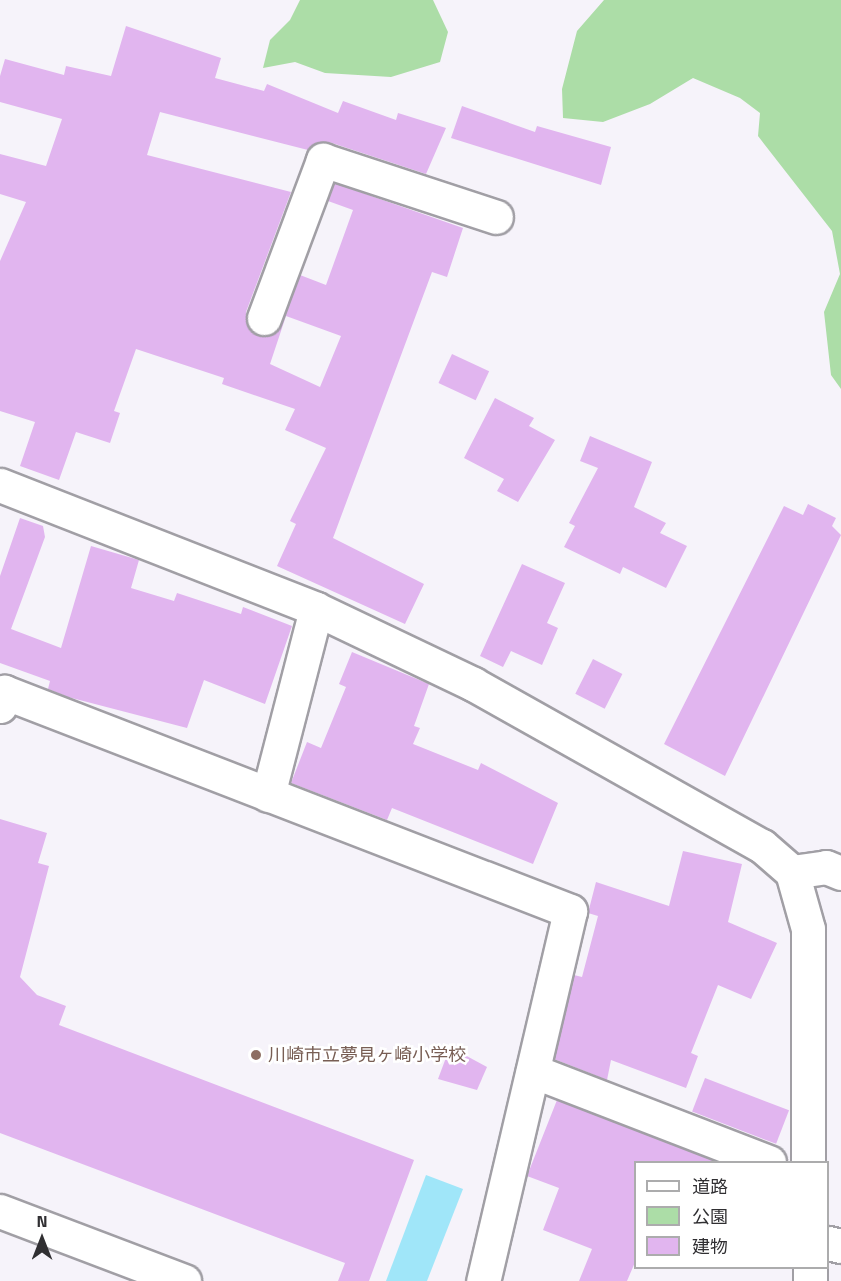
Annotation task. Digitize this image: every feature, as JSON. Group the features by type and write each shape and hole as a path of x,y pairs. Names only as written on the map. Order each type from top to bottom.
{"street":[{"path":"264,318 323,160 496,217"},
{"path":"0,485 316,609 562,730 732,825 792,872 808,929 808,1161"},
{"path":"268,795 316,609"},
{"path":"0,706 4,692 570,911 483,1281"},
{"path":"792,872 826,867 841,873"},
{"path":"533,1071 766,1161"},
{"path":"0,1211 142,1273 184,1281"}],"green space":[{"path":"300,0 433,0 448,32 440,62 391,77 325,73 295,62 263,68 270,40 290,20"},
{"path":"604,0 841,0 841,389 831,375 824,312 840,274 832,231 758,136 760,113 740,98 693,78 650,104 603,122 563,118 562,89 577,31"}],"water":[{"path":"426,1175 463,1189 427,1281 386,1281"}],"building":[{"path":"126,26 221,58 215,78 264,91 267,84 338,113 343,101 396,120 398,113 446,128 426,174 329,142 308,150 160,112 147,155 291,192 246,312 249,329 258,336 275,333 281,325 300,275 326,285 353,210 328,201 334,183 463,228 447,277 432,272 333,538 424,584 405,624 277,566 296,524 290,521 326,448 285,430 295,409 222,384 224,378 136,349 114,411 120,413 110,443 76,432 59,480 20,466 35,422 0,411 0,261 26,202 0,194 0,154 46,166 62,119 0,102 0,76 5,59 64,75 66,66 111,76","holes":["286,316 341,336 320,387 270,364"]},
{"path":"462,106 535,132 537,126 611,147 601,185 451,138"},
{"path":"452,354 489,371 476,400 438,383"},
{"path":"495,398 534,418 529,426 555,440 518,502 497,491 504,479 464,458"},
{"path":"590,436 652,462 634,507 666,523 660,533 687,546 666,588 623,567 620,574 564,547 575,526 569,523 598,468 580,461"},
{"path":"808,504 836,518 832,526 841,535 725,776 664,744 784,506 803,515"},
{"path":"20,518 43,526 45,537 11,629 61,648 91,546 139,560 131,588 174,601 177,593 241,614 243,607 292,626 265,704 204,680 187,728 68,697 48,689 50,681 0,663 0,576"},
{"path":"522,564 565,583 547,623 558,628 542,665 511,651 503,667 480,656"},
{"path":"352,652 429,684 414,726 420,728 413,744 478,770 481,763 558,803 533,864 392,808 387,820 291,783 307,742 321,748 346,687 339,684"},
{"path":"593,659 622,674 605,709 575,694"},
{"path":"0,819 47,833 38,863 49,866 20,977 37,995 66,1006 59,1025 414,1160 369,1281 338,1281 345,1263 0,1133"},
{"path":"683,851 742,864 728,922 777,943 751,999 718,985 691,1053 698,1056 686,1088 611,1060 607,1080 554,1059 574,975 582,977 598,916 588,913 596,882 669,906"},
{"path":"450,1047 487,1067 477,1090 438,1079"},
{"path":"705,1078 789,1110 776,1144 692,1112"},
{"path":"557,1100 715,1161 634,1161 634,1265 627,1281 579,1281 592,1249 543,1230 559,1188 527,1176"}],"place":[{"name":"川崎市立夢見ヶ崎小学校","path":"256,1055"}]}
